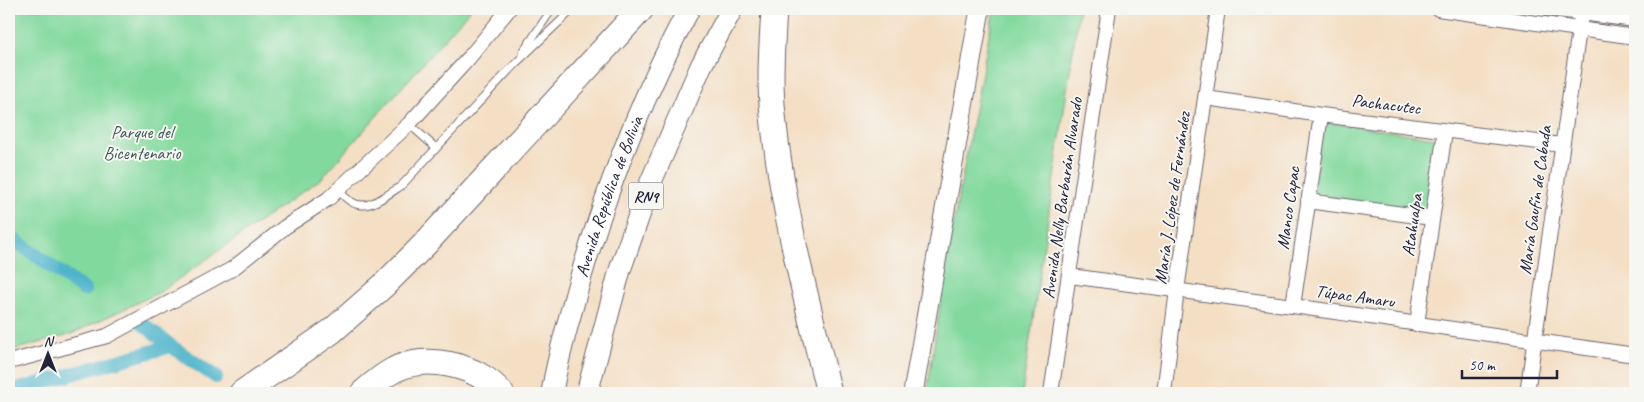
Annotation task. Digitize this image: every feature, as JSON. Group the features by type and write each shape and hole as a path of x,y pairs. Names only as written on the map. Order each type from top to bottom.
{"highway":[{"path":"242,393 332,331 383,286 424,245 641,9"},
{"path":"774,9 772,49 773,114 795,248 829,393"},
{"path":"362,393 395,370 414,363 437,362 461,368 479,376 501,393"}],"main road":[{"name":"Avenida República de Bolivia","path":"552,393 590,244 610,184 641,108 689,9"},
{"name":"Avenida República de Bolivia","path":"588,393 620,270 646,194 694,82 732,9"}],"street":[{"path":"9,362 107,336 232,269 285,227 339,190 409,124 468,59 509,9"},
{"path":"913,393 980,9"},
{"name":"Avenida Nelly Barbarán Alvarado","path":"1052,393 1109,9"},
{"name":"María J. López de Fernández","path":"1164,393 1218,9"},
{"path":"1438,9 1635,36"},
{"path":"1550,9 1581,11 1635,20"},
{"name":"María Gaufín de Cabada","path":"1527,393 1581,11"},
{"name":"Pachacutec","path":"1206,98 1321,115 1562,145"},
{"name":"Manco Capac","path":"1293,306 1321,115"},
{"name":"Atahualpa","path":"1417,324 1445,131"},
{"path":"1308,201 1432,218"},
{"name":"Túpac Amaru","path":"1070,276 1635,355"}],"lane":[{"path":"515,64 552,9"},
{"path":"339,190 345,199 352,204 366,205 401,186 515,64 573,9"},
{"path":"409,124 436,148"}],"green space":[{"name":"Parque del Bicentenario","path":"9,9 471,9 322,178 160,292 69,335 9,351"},
{"path":"994,9 1079,9 1022,393 927,393 947,258"},
{"path":"1321,121 1435,138 1426,212 1313,195"}],"waterway":[{"path":"9,236 84,290"},
{"path":"143,324 216,377"},
{"path":"9,392 171,346"}]}
